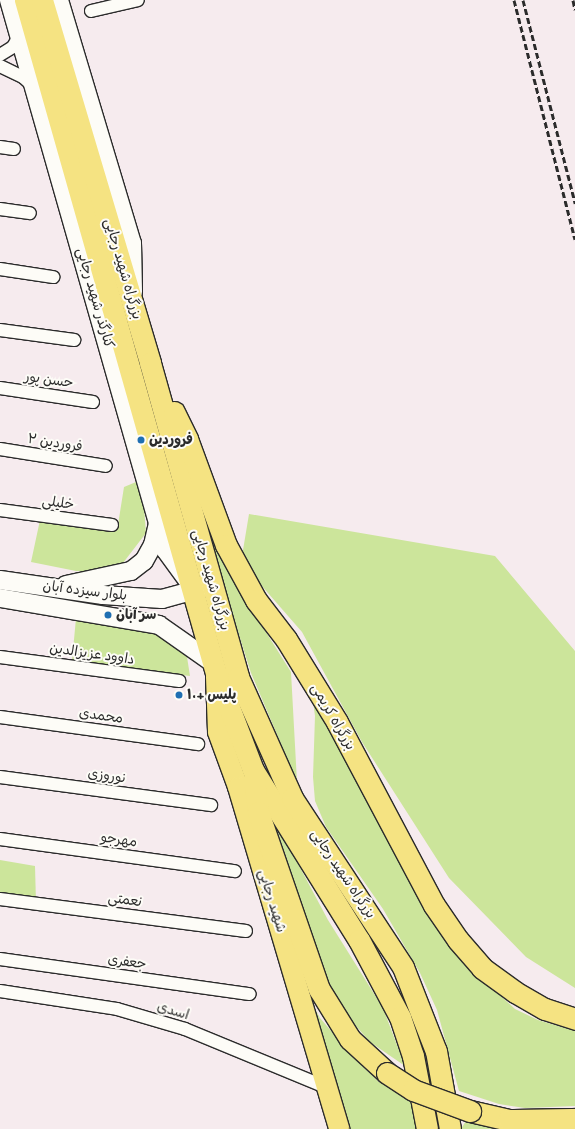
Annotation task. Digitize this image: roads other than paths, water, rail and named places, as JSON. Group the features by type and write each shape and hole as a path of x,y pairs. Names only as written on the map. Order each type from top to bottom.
{"highway":[{"name":"بزرگراه شهید رجایی","path":"25,0 214,668 253,770 380,976 400,1017 413,1056 427,1129"},
{"name":"بزرگراه شهید رجایی","path":"42,0 135,310 238,677 292,798 403,967 436,1051 450,1129"},
{"name":"بزرگراه کریمی","path":"150,363 187,439 226,545 256,600 286,639 337,722 434,905 458,940 482,968 515,992 545,1009 575,1019"},
{"path":"253,770 258,812 318,989 350,1039 386,1073 413,1090 470,1111 509,1120 546,1122 575,1119"}],"main road":[{"path":"53,588 130,571 144,561 153,545 158,524"},
{"name":"بلوار سیزده آبان","path":"0,580 53,588 140,598 162,599 213,585"},
{"name":"بلوار سیزده آبان","path":"0,598 159,626 177,635 214,668"},
{"path":"140,598 149,602 152,613 141,622"},
{"name":"شهید رجایی","path":"214,668 218,732 238,787 339,1129"}],"street":[{"name":"کنارگذر شهید رجایی","path":"8,0 165,551 193,591"},
{"path":"60,0 132,243 135,310"},
{"path":"91,11 138,0"},
{"path":"0,55 13,47 19,36"},
{"path":"0,66 23,77 34,87"},
{"path":"0,147 14,149"},
{"path":"0,209 30,213"},
{"path":"0,269 53,277"},
{"path":"0,330 74,340"},
{"name":"حسن پور","path":"0,388 93,402"},
{"name":"فروردین ۲","path":"0,449 106,466"},
{"name":"خلیلی","path":"0,510 112,526"},
{"name":"داوود عزیزالدین","path":"0,657 179,681"},
{"name":"محمدی","path":"0,717 198,744"},
{"name":"نوروزی","path":"0,777 211,805"},
{"name":"مهرجو","path":"0,839 235,871"},
{"name":"نعمتی","path":"0,899 246,931"},
{"name":"جعفری","path":"0,959 250,994"},
{"name":"اسدی","path":"0,991 117,1010 185,1029 328,1088"}],"railway":[{"path":"514,0 575,239"},
{"path":"523,0 575,203"},
{"path":"573,0 575,10"}],"place":[{"name":"فروردین","path":"141,440"},
{"name":"سر آبان","path":"108,615"},
{"name":"پلیس +۱۰","path":"179,695"}]}
